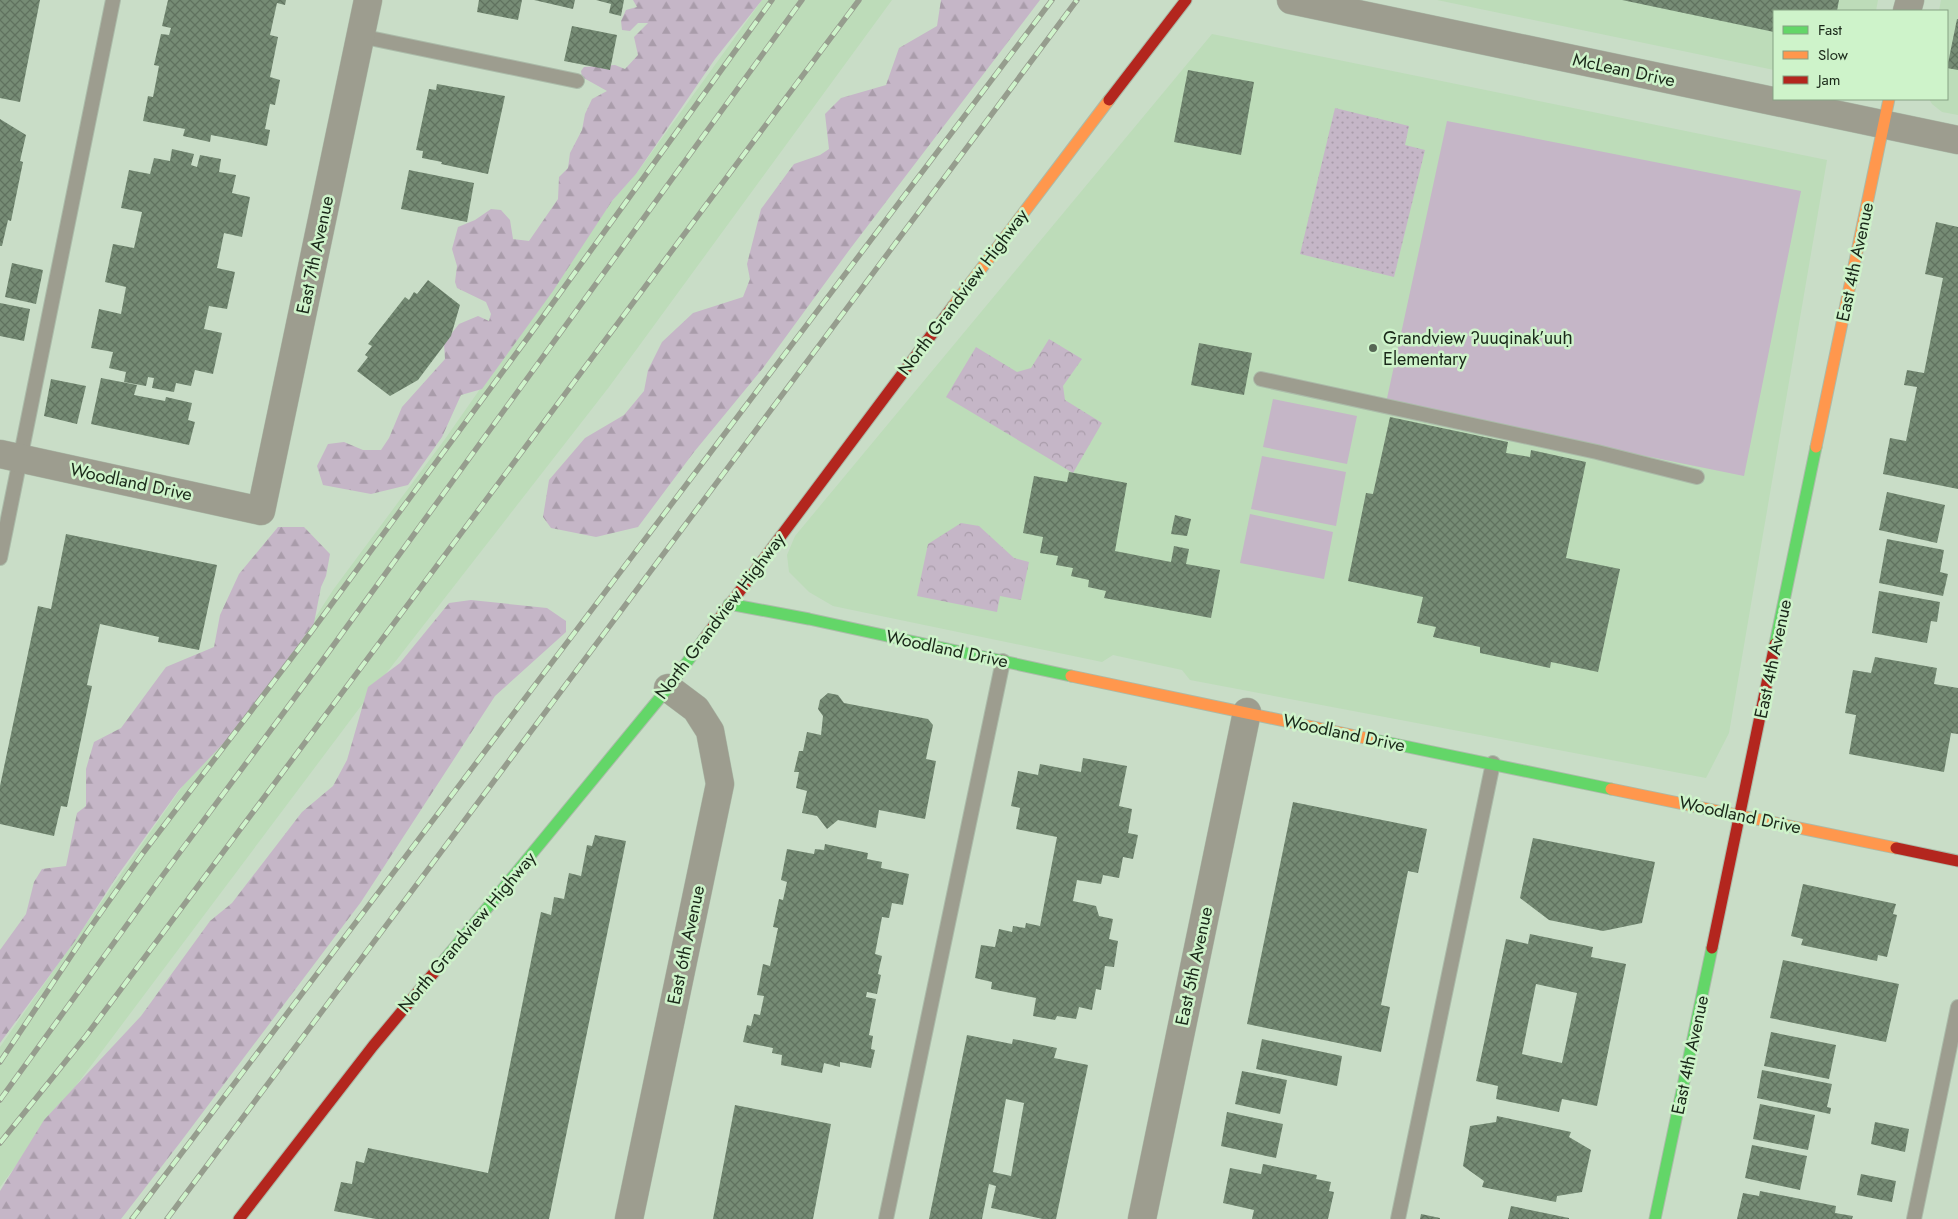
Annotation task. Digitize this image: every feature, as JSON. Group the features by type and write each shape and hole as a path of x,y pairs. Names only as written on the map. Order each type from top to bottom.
{"street":[{"name":"East 7th Avenue","path":"261,510 368,0"},
{"name":"North Grandview Highway","path":"239,1219 373,1046 668,688 1043,186 1186,0"},
{"name":"McLean Drive","path":"1291,0 1773,90"},
{"name":"McLean Drive","path":"1828,100 1887,111 1958,140"},
{"name":"East 4th Avenue","path":"1656,1219 1887,111"},
{"name":"Woodland Drive","path":"10,456 261,510"},
{"name":"Woodland Drive","path":"729,604 809,619 1958,861"},
{"name":"East 6th Avenue","path":"629,1219 720,784 710,731 696,710 668,688"},
{"name":"East 5th Avenue","path":"1142,1219 1247,712"}],"lane":[{"path":"0,558 10,456 113,0"},
{"path":"360,36 577,82"},
{"path":"1261,379 1597,452 1697,477"},
{"path":"886,1219 1003,661"},
{"path":"1398,1219 1493,763"},
{"path":"1914,1219 1958,1007"}],"shaded area":[{"path":"762,0 892,0 609,387 370,694 0,1187 0,1047 184,784 292,654 333,590 445,439 612,201 636,174"},
{"path":"1437,0 1878,0 1876,10 1773,10 1773,70"},
{"path":"1941,0 1958,0 1958,115 1942,112 1930,100 1948,100 1948,10 1939,10"},
{"name":"Grandview ʔuuqinak’uuḥ Elementary","path":"1212,34 1827,160 1729,733 1706,778 1190,680 1182,670 1113,655 1102,662 833,606 809,592 789,572 787,555 795,536"}],"green space":[{"path":"633,0 762,0 715,59 636,174 612,201 553,291 482,389 461,395 442,437 408,485 371,494 323,485 317,466 328,444 344,442 363,450 381,450 389,438 402,407 445,359 444,343 459,324 478,316 489,321 491,314 486,302 457,288 455,282 457,266 452,249 458,227 475,220 491,209 501,210 510,220 513,239 529,241 558,199 559,177 568,168 570,153 582,130 585,114 592,99 607,91 582,77 581,71 584,67 615,65 625,69 638,55 634,37 648,23 638,23 630,31 622,30 621,21 626,10 637,7"},
{"path":"941,0 1040,0 850,249 763,368 694,452 638,527 596,537 551,528 543,517 549,480 585,438 624,415 644,391 648,370 662,342 693,313 743,297 750,279 747,264 761,209 794,164 820,155 829,149 825,114 841,98 886,85 899,48 937,26"},
{"path":"1335,108 1409,126 1405,145 1425,150 1394,277 1300,254"},
{"path":"1447,121 1801,191 1744,476 1386,403"},
{"path":"1049,339 1082,359 1063,386 1065,400 1102,423 1073,473 946,397 976,347 1017,372 1031,368"},
{"path":"1273,399 1357,416 1347,464 1263,447"},
{"path":"1262,456 1346,472 1336,526 1251,509"},
{"path":"1250,514 1333,532 1324,579 1240,563"},
{"path":"961,523 979,526 1014,558 1029,562 1021,600 1000,596 997,612 917,596 928,544"},
{"path":"278,527 304,527 330,554 314,623 237,729 179,790 115,879 75,941 0,1043 0,950 26,914 34,882 42,869 66,866 77,813 86,806 86,769 94,742 121,728 166,667 214,647 220,615 239,574"},
{"path":"471,600 547,608 566,621 566,632 495,696 361,902 121,1219 0,1219 0,1191 44,1120 141,1016 210,921 232,903 302,812 333,786 347,760 368,687 400,663 449,603"}],"building":[{"path":"0,0 40,0 20,102 0,98"},
{"path":"168,0 286,0 285,5 277,3 270,35 278,37 270,77 280,80 275,105 270,104 265,129 270,130 267,146 211,135 210,142 183,136 185,129 143,121 148,96 153,97 159,66 154,65 161,34 169,35 171,28 162,26"},
{"path":"479,0 522,0 518,20 477,12"},
{"path":"534,0 575,0 573,9"},
{"path":"596,0 624,0 621,16 609,13 611,4"},
{"path":"1622,0 1839,0 1837,10 1773,10 1773,32"},
{"path":"1958,19 1958,70 1948,68"},
{"path":"572,26 617,35 610,70 564,61"},
{"path":"1188,70 1254,82 1241,155 1174,142"},
{"path":"437,84 505,96 488,174 422,158 423,151 416,150 429,89 436,90"},
{"path":"0,119 26,135 20,161 23,162 11,221 8,220 2,246 0,246"},
{"path":"172,149 194,154 191,165 197,167 200,155 221,159 219,172 236,175 232,193 250,197 242,237 224,233 217,268 235,272 227,309 209,306 204,329 222,333 213,374 195,370 191,386 176,383 174,392 152,388 154,378 148,377 146,386 124,382 126,372 109,368 113,352 91,348 99,309 121,314 126,287 105,282 113,244 134,248 142,212 121,208 129,170 150,174 154,158 170,161"},
{"path":"409,170 474,183 467,222 401,209"},
{"path":"1936,222 1958,227 1958,489 1883,474 1890,438 1906,441 1917,387 1904,385 1907,370 1924,373 1943,278 1925,274"},
{"path":"12,263 43,270 36,304 5,297"},
{"path":"428,280 460,305 451,336 418,380 390,396 357,371 368,357 365,355 372,346 368,344 405,297 409,300 414,292 417,294"},
{"path":"0,303 30,309 24,341 0,336"},
{"path":"1199,343 1252,353 1244,395 1191,385"},
{"path":"101,378 137,385 134,395 165,401 166,397 192,403 188,420 195,422 189,445 91,424"},
{"path":"51,379 86,386 77,424 44,416"},
{"path":"1390,417 1508,442 1506,453 1530,457 1531,450 1586,462 1566,558 1620,569 1598,672 1551,662 1550,668 1480,653 1480,647 1433,637 1436,627 1417,623 1423,597 1348,581 1366,493 1373,494"},
{"path":"1069,472 1127,483 1115,551 1171,562 1174,546 1189,549 1186,564 1220,570 1211,618 1104,598 1106,591 1088,587 1089,580 1071,576 1073,568 1056,565 1058,556 1040,553 1043,537 1023,533 1034,476 1067,482"},
{"path":"1887,492 1945,505 1937,543 1879,530"},
{"path":"1175,515 1191,519 1187,536 1171,534"},
{"path":"66,534 217,565 199,650 158,642 159,637 100,624 87,685 92,686 67,807 61,806 54,836 0,824 0,786 38,606 51,609"},
{"path":"1887,539 1944,550 1940,572 1948,574 1943,596 1879,583"},
{"path":"1879,591 1940,602 1937,622 1931,621 1927,643 1872,633"},
{"path":"1875,657 1937,668 1934,684 1958,688 1958,734 1951,733 1944,772 1849,754 1856,715 1845,713 1853,670 1871,673"},
{"path":"828,693 838,695 844,703 928,719 933,725 926,759 936,761 925,819 879,810 876,828 838,820 827,829 817,816 802,813 807,791 796,788 799,772 794,772 799,751 803,751 807,732 821,735 823,716 818,709 820,700"},
{"path":"1083,758 1127,766 1119,806 1132,809 1128,833 1138,835 1133,859 1123,857 1119,878 1103,875 1101,884 1077,880 1073,901 1096,906 1099,916 1113,919 1109,939 1118,941 1114,967 1105,966 1101,990 1096,989 1092,1010 1079,1007 1076,1019 1057,1016 1055,1020 1033,1016 1036,998 991,989 992,982 975,978 981,945 995,947 999,929 1012,932 1013,926 1025,928 1026,923 1040,926 1057,837 1016,829 1020,808 1011,806 1018,771 1038,775 1040,764 1081,772"},
{"path":"1293,802 1427,829 1418,873 1408,871 1381,1005 1390,1007 1381,1052 1247,1024"},
{"path":"595,835 626,841 549,1219 376,1219 334,1211 341,1182 352,1184 356,1161 364,1163 368,1148 488,1173 541,912 551,915 554,897 564,899 569,873 581,876 587,845 592,846"},
{"path":"1533,838 1655,862 1642,923 1603,931 1549,920 1520,898"},
{"path":"825,844 868,853 867,859 882,862 881,868 909,874 903,905 892,903 889,918 882,917 875,954 882,956 878,974 881,975 877,994 867,992 866,997 876,999 869,1035 873,1036 871,1049 875,1050 871,1068 840,1062 840,1067 824,1063 822,1073 781,1065 782,1055 772,1053 773,1048 743,1042 747,1025 751,1026 754,1014 760,1015 764,996 757,995 763,964 770,966 778,928 773,927 779,899 783,900 787,882 781,880 787,849 814,854 815,849 824,850"},
{"path":"1803,884 1896,904 1893,914 1897,915 1887,957 1878,955 1877,961 1801,945 1803,939 1791,936"},
{"path":"1530,934 1593,947 1591,957 1626,964 1597,1106 1562,1099 1559,1112 1496,1099 1498,1086 1476,1081 1506,939 1528,944","holes":["1536,984 1577,993 1562,1063 1522,1054"]},
{"path":"1783,960 1899,984 1886,1042 1770,1018"},
{"path":"1771,1032 1836,1045 1829,1079 1764,1066"},
{"path":"967,1035 1012,1044 1013,1039 1057,1048 1054,1058 1088,1065 1056,1219 1043,1219 991,1208 996,1186 989,1184 982,1219 929,1219","holes":["1006,1099 1024,1103 1011,1176 993,1172"]},
{"path":"1262,1039 1342,1056 1337,1086 1256,1069"},
{"path":"1762,1070 1832,1084 1827,1107 1831,1108 1830,1114 1757,1098"},
{"path":"1242,1071 1287,1080 1280,1114 1235,1104"},
{"path":"1760,1104 1815,1115 1808,1150 1753,1139"},
{"path":"735,1105 831,1124 813,1219 713,1219"},
{"path":"1227,1112 1283,1124 1276,1158 1221,1146"},
{"path":"1497,1116 1571,1132 1569,1137 1591,1150 1582,1192 1557,1196 1556,1202 1482,1187 1484,1181 1463,1166 1470,1126 1496,1122"},
{"path":"1875,1122 1909,1129 1905,1152 1871,1144"},
{"path":"1752,1145 1807,1156 1800,1190 1745,1178"},
{"path":"1263,1164 1317,1175 1316,1179 1331,1182 1329,1191 1334,1192 1328,1219 1252,1219 1254,1210 1223,1203 1230,1168 1261,1174"},
{"path":"1861,1174 1896,1181 1892,1202 1857,1195"},
{"path":"1760,1191 1836,1206 1835,1213 1853,1216 1852,1219 1737,1219 1743,1193 1759,1196"},
{"path":"1511,1206 1569,1218 1569,1219 1508,1219"},
{"path":"1421,1214 1440,1218 1440,1219 1420,1219"}],"railway":[{"path":"0,1062 85,935 143,853 303,643 529,336 772,0"},
{"path":"0,1100 163,875 322,661 802,0"},
{"path":"0,1143 86,1036 859,0"},
{"path":"132,1219 1052,0"},
{"path":"167,1219 1077,0"}],"traffic: fast":[{"path":"1775,644 1816,447"},
{"path":"729,604 809,619 1071,676"},
{"path":"437,969 668,688 704,639"},
{"path":"1370,739 1611,789"},
{"path":"1655,1219 1712,948"}],"traffic: slow":[{"path":"953,306 1109,100"},
{"path":"1816,447 1889,100"},
{"path":"1071,676 1370,739"},
{"path":"1611,789 1896,848"}],"traffic: jam":[{"path":"1109,100 1186,0"},
{"path":"704,639 953,306"},
{"path":"1712,948 1775,644"},
{"path":"1896,848 1958,861"},
{"path":"239,1219 373,1046 437,969"}],"place":[{"name":"Grandview ʔuuqinak’uuḥ Elementary","path":"1373,348"}]}
